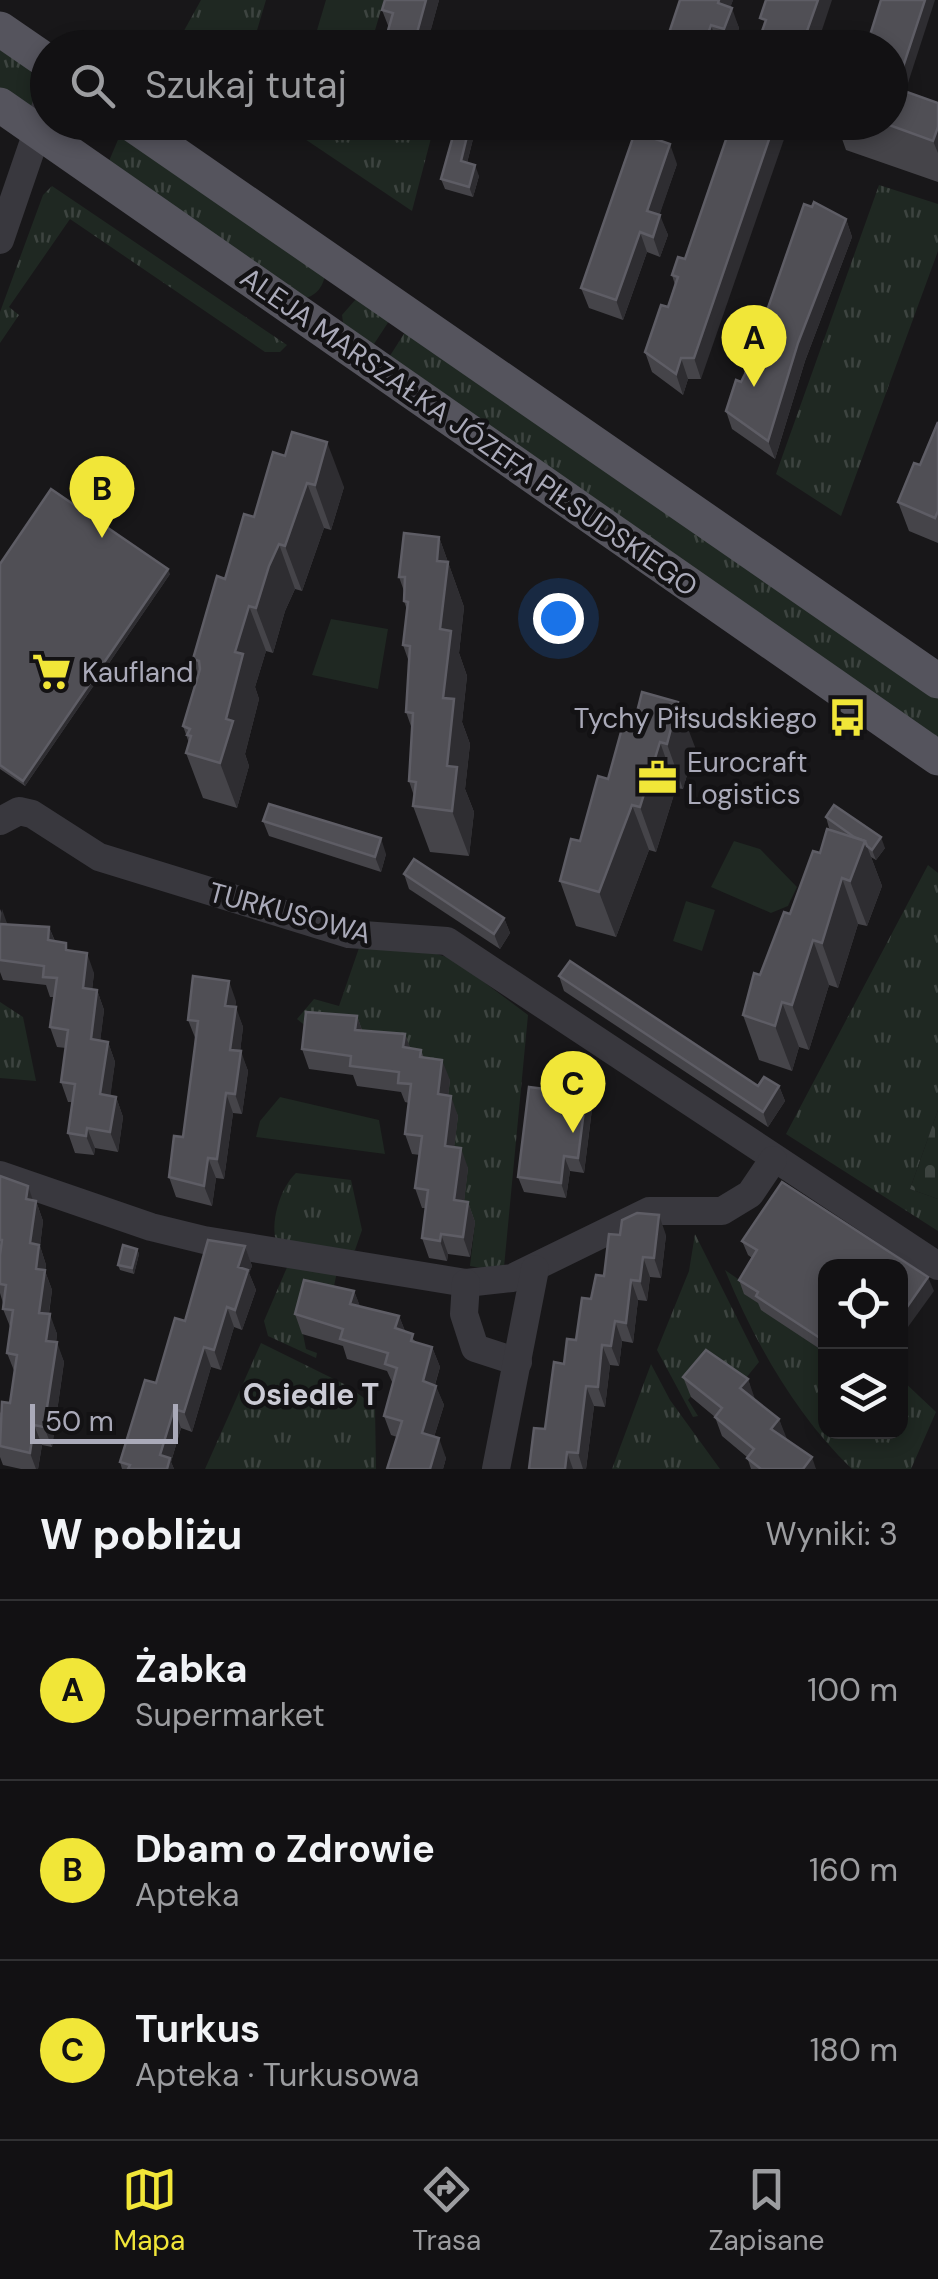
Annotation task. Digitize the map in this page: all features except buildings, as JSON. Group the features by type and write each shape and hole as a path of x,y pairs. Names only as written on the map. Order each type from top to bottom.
{"main road":[{"path":"0,29 30,56"},
{"name":"ALEJA MARSZAŁKA JÓZEFA PIŁSUDSKIEGO","path":"0,105 30,116"},
{"name":"ALEJA MARSZAŁKA JÓZEFA PIŁSUDSKIEGO","path":"76,140 938,758"},
{"path":"154,140 938,681"}],"street":[{"path":"0,240 48,140"},
{"name":"TURKUSOWA","path":"0,821 19,811 32,814 98,858 348,934 447,941 938,1266"},
{"path":"0,1175 168,1232 466,1282 512,1278 650,1211 722,1211 738,1204 774,1160"},
{"path":"496,1469 535,1269"},
{"path":"466,1282 464,1314 476,1348 518,1362"}],"green space":[{"path":"201,0 266,0 257,30 184,30"},
{"path":"326,0 384,0 375,30 317,30"},
{"path":"0,40 30,73 30,107 0,92"},
{"path":"118,140 127,140 325,276 319,289 298,300 109,161"},
{"path":"306,140 430,140 412,211"},
{"path":"879,185 938,204 938,251 841,516 776,474"},
{"path":"52,186 287,345 280,352 265,352 70,219 9,307 19,315 0,343 0,312 43,195"},
{"path":"356,299 393,315 370,350 344,329 342,315"},
{"path":"409,326 938,695 938,745 386,362"},
{"path":"331,619 388,629 378,689 312,675"},
{"path":"734,841 760,849 797,887 788,906 771,913 711,887"},
{"path":"928,865 938,873 938,1110 910,1189 938,1199 938,1231 786,1134"},
{"path":"686,901 715,910 702,951 673,941"},
{"path":"359,948 427,951 453,959 528,1015 504,1267 494,1270 470,1266 475,1222 458,1219 427,1090 313,1032 297,1019 314,999 339,1006"},
{"path":"0,1002 23,1017 36,1081 0,1078"},
{"path":"280,1097 379,1120 385,1154 256,1137 260,1121"},
{"path":"938,1110 938,1199 910,1189"},
{"path":"296,1173 351,1180 362,1230 355,1250 345,1255 277,1244 277,1207"},
{"path":"695,1234 759,1362 741,1384 713,1370 688,1400 698,1416 693,1417 657,1350 689,1271"},
{"path":"291,1258 338,1267 330,1305 303,1334 306,1349 317,1353 316,1358 268,1336 264,1321"},
{"path":"725,1270 748,1286 763,1306 818,1348 818,1432 778,1376"},
{"path":"261,1343 346,1385 375,1406 376,1469 205,1469"},
{"path":"651,1364 670,1400 720,1469 612,1469"},
{"path":"908,1386 936,1412 911,1469 852,1469 824,1439 908,1439"}],"place":[{"name":"Żabka","path":"754,387"},
{"name":"Dbam o Zdrowie","path":"102,538"},
{"name":"Kaufland","path":"52,672"},
{"name":"Tychy Piłsudskiego","path":"847,718"},
{"name":"Eurocraft Logistics","path":"657,778"},
{"name":"Turkus","path":"573,1133"}],"district":[{"name":"Osiedle T","path":"311,1394"}]}
